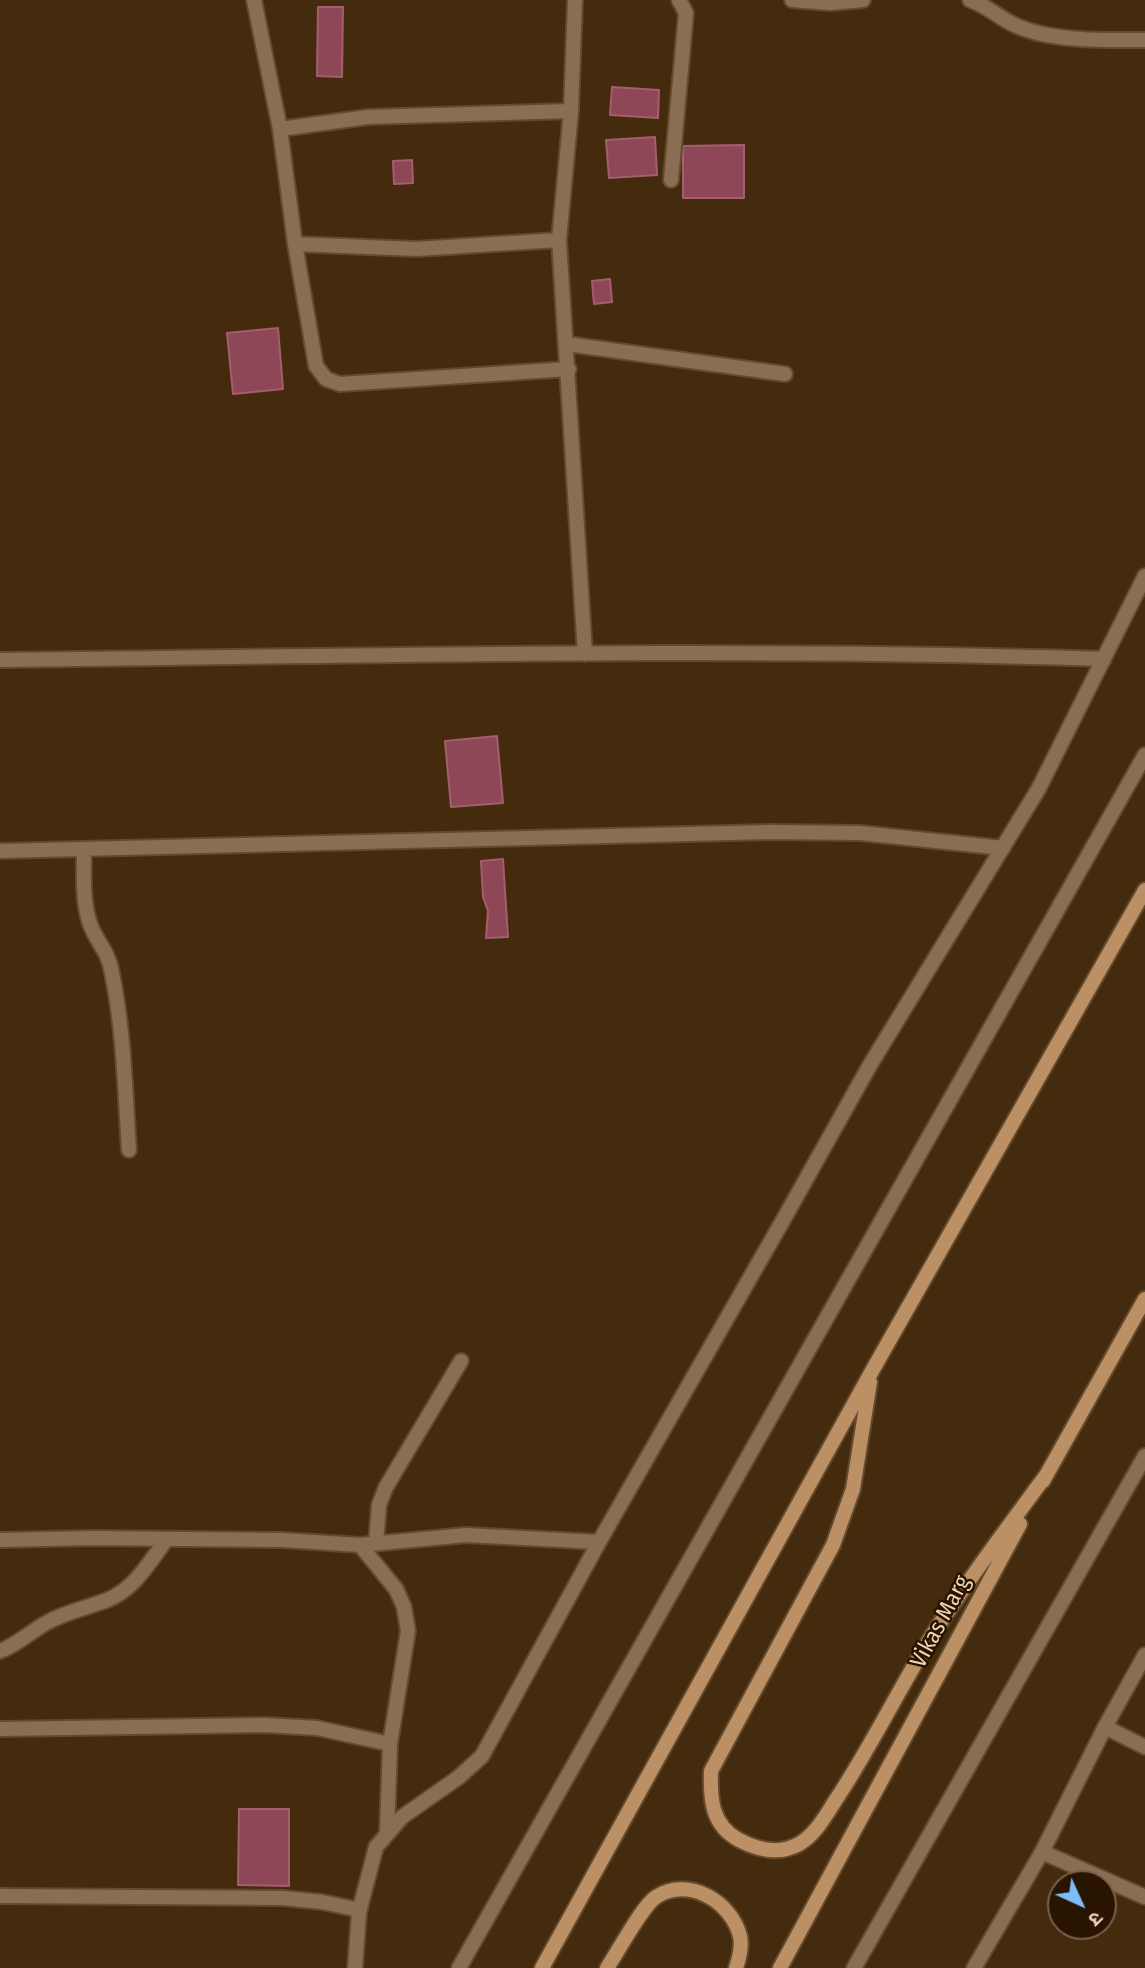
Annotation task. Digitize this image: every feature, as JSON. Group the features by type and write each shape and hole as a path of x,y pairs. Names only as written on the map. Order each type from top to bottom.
{"main road":[{"path":"542,1968 872,1371 1145,890"},
{"name":"Vikas Marg","path":"780,1968 1145,1299"},
{"path":"872,1371 853,1489 833,1545 711,1771 710,1798 719,1822 735,1837 754,1847 778,1852 800,1843 821,1823 933,1635 970,1579 1047,1475"},
{"path":"607,1968 654,1898 674,1888 696,1890 716,1901 731,1917 740,1938 736,1968"}],"street":[{"path":"254,0 280,129 295,244 316,366 326,379 340,384 569,369"},
{"path":"575,0 571,111 559,240 585,654"},
{"path":"671,180 686,13 679,0"},
{"path":"792,0 830,3 863,0"},
{"path":"970,0 982,4 1017,26 1049,35 1102,40 1145,40"},
{"path":"280,129 368,117 571,111"},
{"path":"295,244 416,249 559,240"},
{"path":"567,344 785,374"},
{"path":"355,1968 360,1910 376,1847 402,1817 459,1777 482,1756 598,1542 870,1065 1038,788 1145,576"},
{"path":"0,660 585,654 944,654 1104,659"},
{"path":"459,1968 1145,755"},
{"path":"0,851 770,832 860,833 1003,848"},
{"path":"84,849 85,905 92,928 107,952 112,972 119,1020 129,1150"},
{"path":"376,1543 379,1505 386,1487 461,1361"},
{"path":"854,1968 1145,1456"},
{"path":"0,1540 282,1540 360,1545 466,1535 598,1542"},
{"path":"0,1651 10,1648 47,1622 110,1600 124,1591 137,1579 167,1539"},
{"path":"360,1545 396,1589 404,1607 408,1631 390,1744 387,1832"},
{"path":"974,1968 1042,1852 1105,1727 1145,1656"},
{"path":"0,1729 265,1725 317,1728 390,1744"},
{"path":"1105,1727 1145,1747"},
{"path":"1042,1852 1145,1897"},
{"path":"0,1896 283,1898 360,1910"}],"building":[{"path":"318,7 343,7 342,77 317,76"},
{"path":"612,87 659,90 658,118 610,115"},
{"path":"655,137 657,175 609,178 606,140"},
{"path":"744,145 744,198 683,198 683,146"},
{"path":"412,160 413,183 394,184 393,161"},
{"path":"610,279 612,302 594,304 592,281"},
{"path":"278,328 283,389 233,394 227,333"},
{"path":"497,736 503,803 451,807 445,741"},
{"path":"503,859 508,937 486,938 488,911 483,897 481,861"},
{"path":"239,1809 289,1809 289,1886 238,1885"}]}
